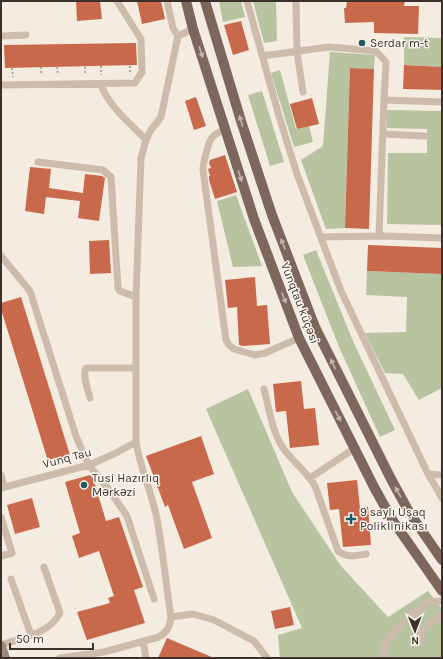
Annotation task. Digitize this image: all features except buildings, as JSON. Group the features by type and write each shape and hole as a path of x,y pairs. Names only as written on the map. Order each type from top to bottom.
{"main road":[{"name":"Vunqtau küçəsi","path":"186,1 254,219 299,338 375,489 393,521 442,592"},
{"name":"Vunqtau küçəsi","path":"205,1 241,121 272,214 314,327 409,512 442,560"},
{"path":"1,646 5,658"}],"lane":[{"path":"1,85 134,83 142,72 141,39 117,1"},
{"path":"60,658 104,652 159,637 166,633 170,626 172,617 156,519 138,456 136,442 136,297 141,158 146,140 151,130 161,117 178,36 173,28 167,1"},
{"path":"247,1 279,116 295,167 341,291 428,474 442,498"},
{"path":"296,1 297,52 302,92"},
{"path":"178,36 194,29"},
{"path":"1,36 26,35"},
{"path":"262,56 329,47 376,51 386,62 379,236"},
{"path":"101,84 108,100 146,140"},
{"path":"384,100 442,102"},
{"path":"225,129 211,139 203,165 203,170 226,340 234,349 255,355 265,353 299,338"},
{"path":"383,134 424,136"},
{"path":"38,162 103,170 111,177 118,288 120,291 136,297"},
{"path":"321,237 379,236 442,238"},
{"path":"1,256 30,291 76,436 89,465 127,516 154,598"},
{"path":"90,398 84,376 86,368 136,368"},
{"path":"264,389 275,431 282,447 310,478 315,486 338,551 343,556 366,554"},
{"name":"Vunq Tau","path":"3,487 89,465 136,442"},
{"path":"310,478 355,448"},
{"path":"428,474 442,475"},
{"path":"1,475 3,487"},
{"path":"1,518 12,553 1,556"},
{"path":"1,646 47,628 56,620 60,612 44,567"},
{"path":"11,579 31,635"},
{"path":"383,658 385,644 392,634 426,602 442,600"},
{"path":"172,617 193,614 214,620 254,641 266,658"},
{"path":"421,643 420,635 423,630 442,615"},
{"path":"143,642 146,658"}],"green space":[{"path":"219,1 241,1 245,17 223,22"},
{"path":"253,1 276,1 277,41 264,43"},
{"path":"404,37 442,38 442,67 404,65"},
{"path":"330,52 375,55 374,69 350,68 345,228 326,229 301,160 323,146"},
{"path":"280,70 296,129 309,126 313,142 294,147 271,73"},
{"path":"262,91 284,162 270,166 248,95"},
{"path":"387,110 442,111 442,225 387,224 388,153 427,153 427,129 387,128"},
{"path":"236,195 262,266 233,267 217,201"},
{"path":"316,250 353,341 395,430 380,437 339,347 303,255"},
{"path":"367,271 442,274 442,388 419,400 403,374 385,373 365,333 406,332 407,297 366,295"},
{"path":"248,389 292,492 341,566 388,617 428,591 442,609 442,658 280,658 278,635 302,628 206,409"}],"place":[{"name":"Serdar m-t","path":"362,43"},
{"name":"Tusi Hazırlıq Mərkəzi","path":"84,485"},
{"name":"9 saylı Uşaq Poliklinikası","path":"351,519"}]}
